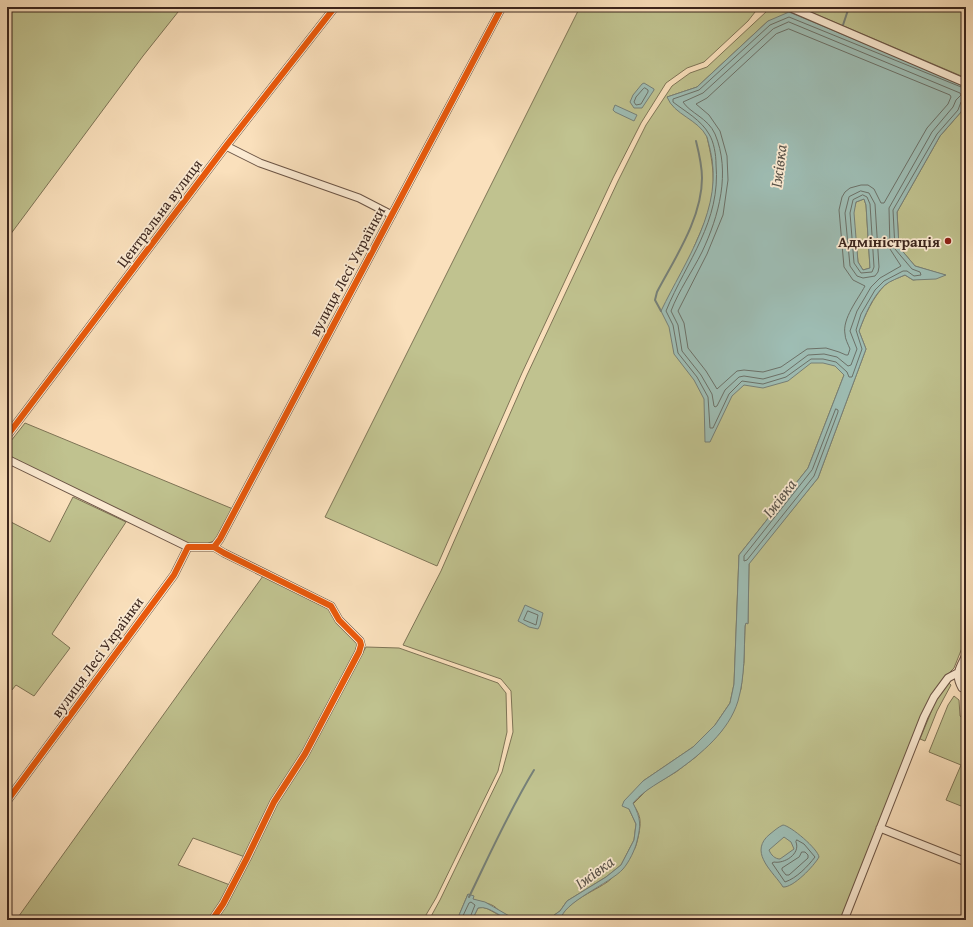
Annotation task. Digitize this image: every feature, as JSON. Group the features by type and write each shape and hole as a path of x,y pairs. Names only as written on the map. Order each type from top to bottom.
{"street":[{"name":"Центральна вулиця","path":"7,436 226,146 335,7"},
{"name":"вулиця Лесі Українки","path":"214,547 239,504 502,7"},
{"path":"789,7 966,82"},
{"path":"226,146 260,163 360,198 392,215"},
{"path":"7,459 188,547 214,547 331,606 339,620 360,641 359,652 305,754 274,802 223,904 212,920"},
{"name":"вулиця Лесі Українки","path":"7,801 174,574 188,547"},
{"path":"964,689 958,680 959,672 966,654"},
{"path":"844,920 924,717 934,697 948,678 959,672"},
{"path":"880,828 966,862"}],"green space":[{"path":"7,7 182,7 143,56 7,239"},
{"path":"580,7 759,7 748,21 704,62 687,68 666,83 641,123 613,178 522,373 437,566 325,517"},
{"path":"799,7 966,7 966,78"},
{"path":"767,11 789,12 840,33 768,21 697,87 667,97 701,113 710,149 713,173 712,197 704,224 694,247 840,346 844,375 808,468 739,555 734,684 730,703 715,725 693,747 643,781 629,809 636,824 634,840 621,865 606,877 567,901 560,911 547,920 516,920 499,911 494,906 471,898 468,894 457,920 429,920 502,772 513,732 511,691 501,679 403,645 441,571 527,375 618,181 646,125 672,86 690,73 707,67"},
{"path":"966,100 966,638 954,668 946,676 921,716 841,920 561,920 563,913 574,902 612,878 635,848 640,819 639,814 633,804 649,788 676,772 697,756 721,732 741,689 744,662 745,626 746,623 748,623 749,563 818,478 866,349 859,331 867,313 881,290 892,280 905,275 913,280 945,275 915,266 899,247 897,212 940,136 961,112"},
{"path":"864,199 866,205 870,268 863,270 858,262 853,213 856,202"},
{"path":"25,423 233,509 216,540 204,545 186,544 10,457 7,452 7,446"},
{"path":"73,497 126,522 52,634 70,648 34,696 16,685 7,696 7,520 50,542"},
{"path":"263,576 329,608 358,645 357,651 245,857 193,838 178,865 230,885 209,920 16,920"},
{"path":"366,647 399,648 498,683 506,693 507,732 498,771 436,898 423,920 215,920 276,803"},
{"path":"949,683 951,685 937,711 925,741 920,739 936,700"},
{"path":"954,696 959,700 960,716 966,720 966,808 946,800 961,765 929,752 948,705"},
{"path":"482,907 508,920 472,920 478,908"}],"water":[{"path":"789,12 966,86 966,100 961,112 940,136 897,212 899,247 915,266 946,275 936,279 913,280 905,275 885,285 869,306 859,331 866,349 818,478 749,564 748,624 746,623 745,626 742,683 738,701 728,722 713,741 695,757 648,790 633,803 638,813 640,822 639,831 633,852 623,869 617,875 577,900 563,914 561,920 547,920 560,911 567,901 606,877 621,865 634,840 636,824 629,809 622,806 624,801 643,781 693,747 715,725 730,703 734,684 739,555 808,468 844,375 835,366 823,363 811,363 788,381 763,388 744,385 732,396 710,442 705,442 704,399 694,380 674,354 669,327 661,311 700,233 712,192 713,171 707,137 698,126 680,113 670,103 667,97 697,87 768,21","holes":["864,199 866,205 870,268 863,270 858,262 854,213 856,202"]},
{"path":"644,83 654,90 642,108 634,108 630,102 633,95"},
{"path":"615,105 637,115 634,121 615,112 613,110"},
{"path":"525,605 543,613 538,629 529,627 518,621"},
{"path":"783,825 792,829 804,838 819,857 808,871 792,884 783,887 767,866 761,853 761,847 764,840 770,834","holes":["784,837 791,842 794,849 780,859 773,856 769,850"]},
{"path":"468,894 474,896 473,899 485,902 511,917 515,917 516,920 505,918 492,910 478,908 472,920 457,920"}],"waterway":[{"name":"Іжівка","path":"843,25 849,7"},
{"path":"661,311 655,300 657,292 679,252 693,223 698,208 702,178 696,141"},
{"path":"469,897 508,817 534,770"}],"cycle path":[{"path":"7,436 226,146 335,7"},
{"path":"7,801 174,575 188,547 214,547 220,539 502,7"},
{"path":"212,920 223,904 274,802 305,754 359,652 361,645 360,641 339,620 331,606 214,547"}],"place":[{"name":"Адміністрація","path":"948,241"}]}
